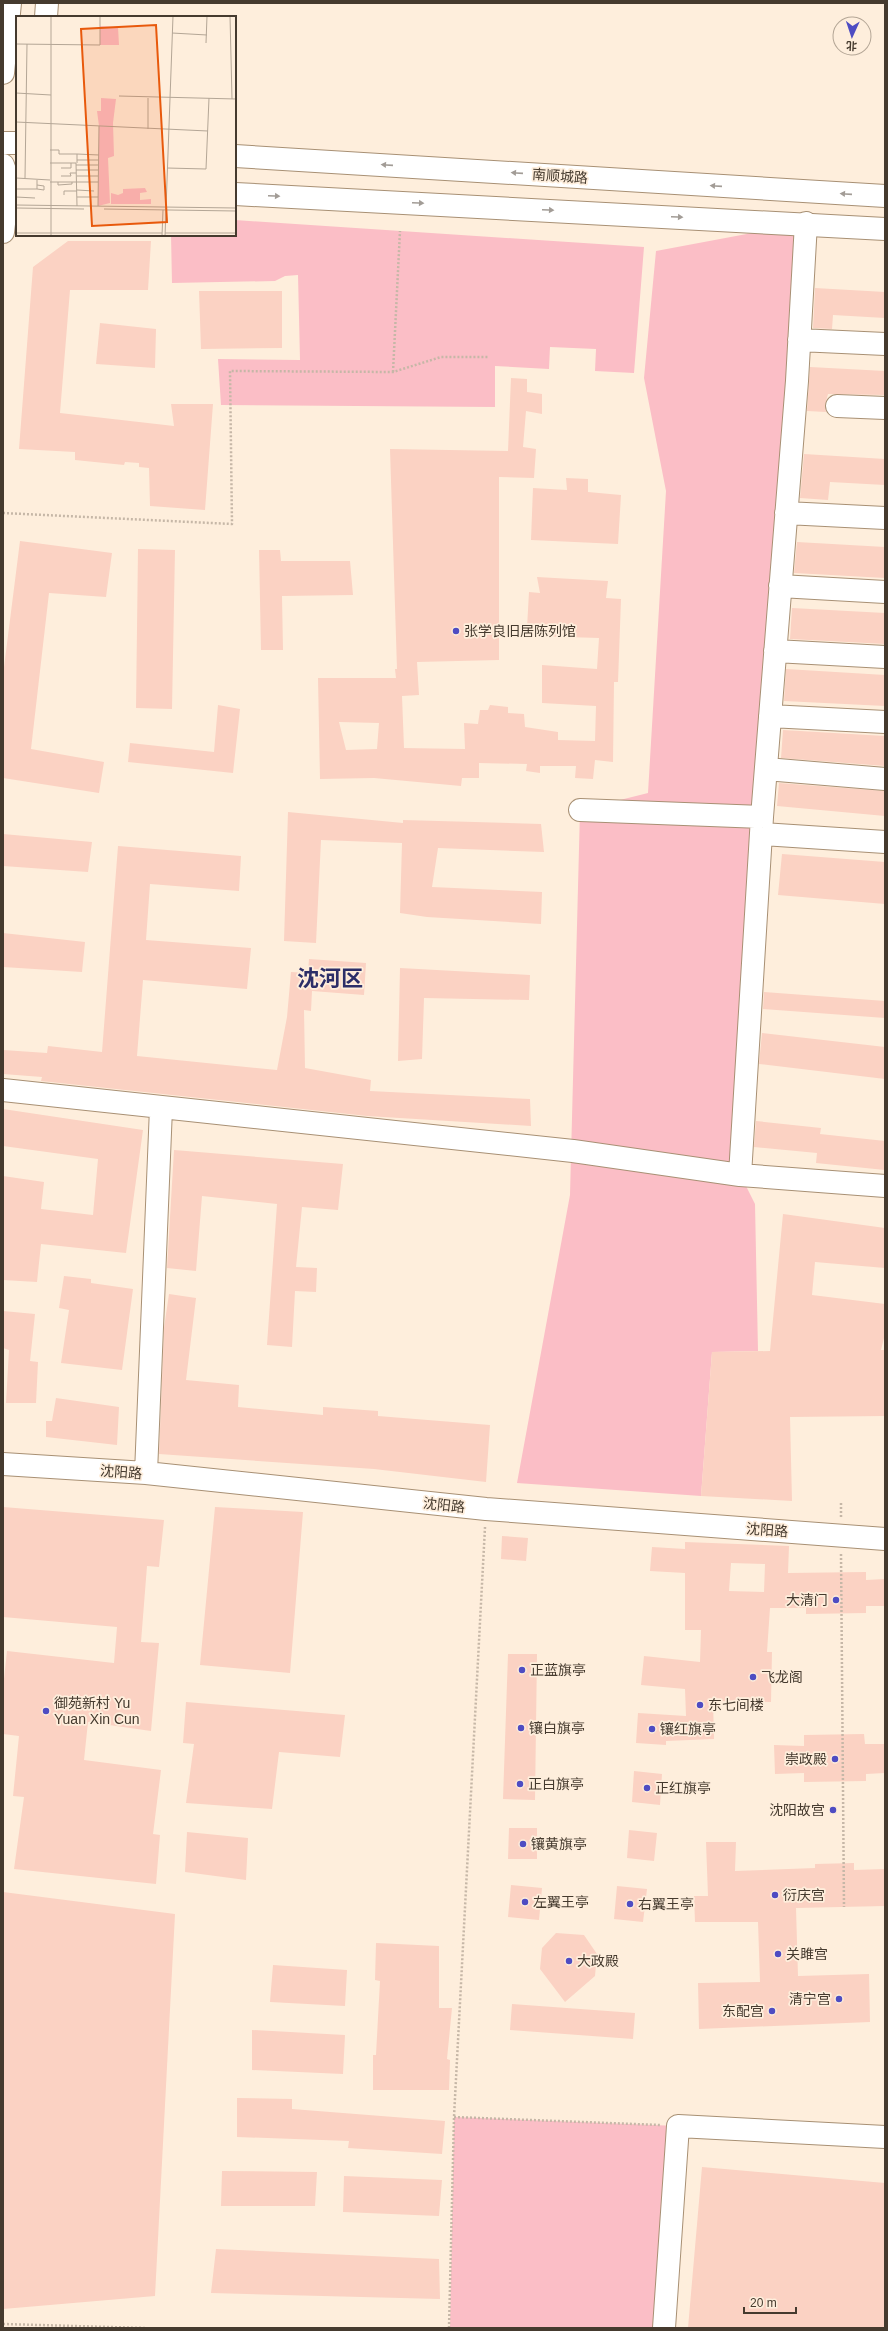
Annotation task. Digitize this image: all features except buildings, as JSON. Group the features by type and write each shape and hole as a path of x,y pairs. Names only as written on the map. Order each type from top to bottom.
{"street":[{"path":"3,73 10,3"},
{"path":"46,16 47,3"},
{"path":"3,143 16,143"},
{"name":"南顺城路","path":"236,156 885,196"},
{"path":"3,232 10,176"},
{"path":"236,194 806,223 885,229"},
{"path":"740,1174 762,825 799,340 806,223"},
{"path":"799,340 885,344"},
{"path":"837,406 885,408"},
{"path":"786,513 885,518"},
{"path":"780,586 885,592"},
{"path":"775,651 885,657"},
{"path":"770,716 885,722"},
{"path":"766,769 885,779"},
{"path":"580,810 762,825 885,842"},
{"path":"3,1090 573,1151 740,1174 885,1186"},
{"path":"146,1473 161,1108"},
{"name":"沈阳路","path":"3,1464 146,1473 486,1510 885,1539"},
{"path":"664,2328 678,2126 885,2138"}],"path":[{"path":"393,372 400,231"},
{"path":"3,513 232,524 230,371 393,372 441,357 488,356"},
{"path":"841,1503 840,1536 844,1907"},
{"path":"450,2328 454,2117 486,1510"},
{"path":"454,2117 678,2126"},
{"path":"3,2324 146,2328"}],"shaded area":[{"path":"236,220 644,247 634,373 595,371 596,349 550,347 549,369 495,366 495,407 221,405 218,359 300,360 298,275 285,276 275,281 172,283 171,236 236,236"},
{"path":"806,223 740,1174 755,1204 758,1351 712,1352 701,1496 517,1483 570,1195 580,810 648,793 666,491 644,378 656,251"},
{"path":"454,2117 678,2126 664,2328 450,2328"}],"place":[{"name":"张学良旧居陈列馆","path":"456,631"},
{"name":"大清门","path":"836,1600"},
{"name":"正蓝旗亭","path":"522,1670"},
{"name":"飞龙阁","path":"753,1677"},
{"name":"东七间楼","path":"700,1705"},
{"name":"御苑新村 Yu Yuan Xin Cun","path":"46,1711"},
{"name":"镶白旗亭","path":"521,1728"},
{"name":"镶红旗亭","path":"652,1729"},
{"name":"崇政殿","path":"835,1759"},
{"name":"正白旗亭","path":"520,1784"},
{"name":"正红旗亭","path":"647,1788"},
{"name":"沈阳故宫","path":"833,1810"},
{"name":"镶黄旗亭","path":"523,1844"},
{"name":"衍庆宫","path":"775,1895"},
{"name":"左翼王亭","path":"525,1902"},
{"name":"右翼王亭","path":"630,1904"},
{"name":"关雎宫","path":"778,1954"},
{"name":"大政殿","path":"569,1961"},
{"name":"清宁宫","path":"839,1999"},
{"name":"东配宫","path":"772,2011"}],"district":[{"name":"沈河区","path":"330,978"}]}
